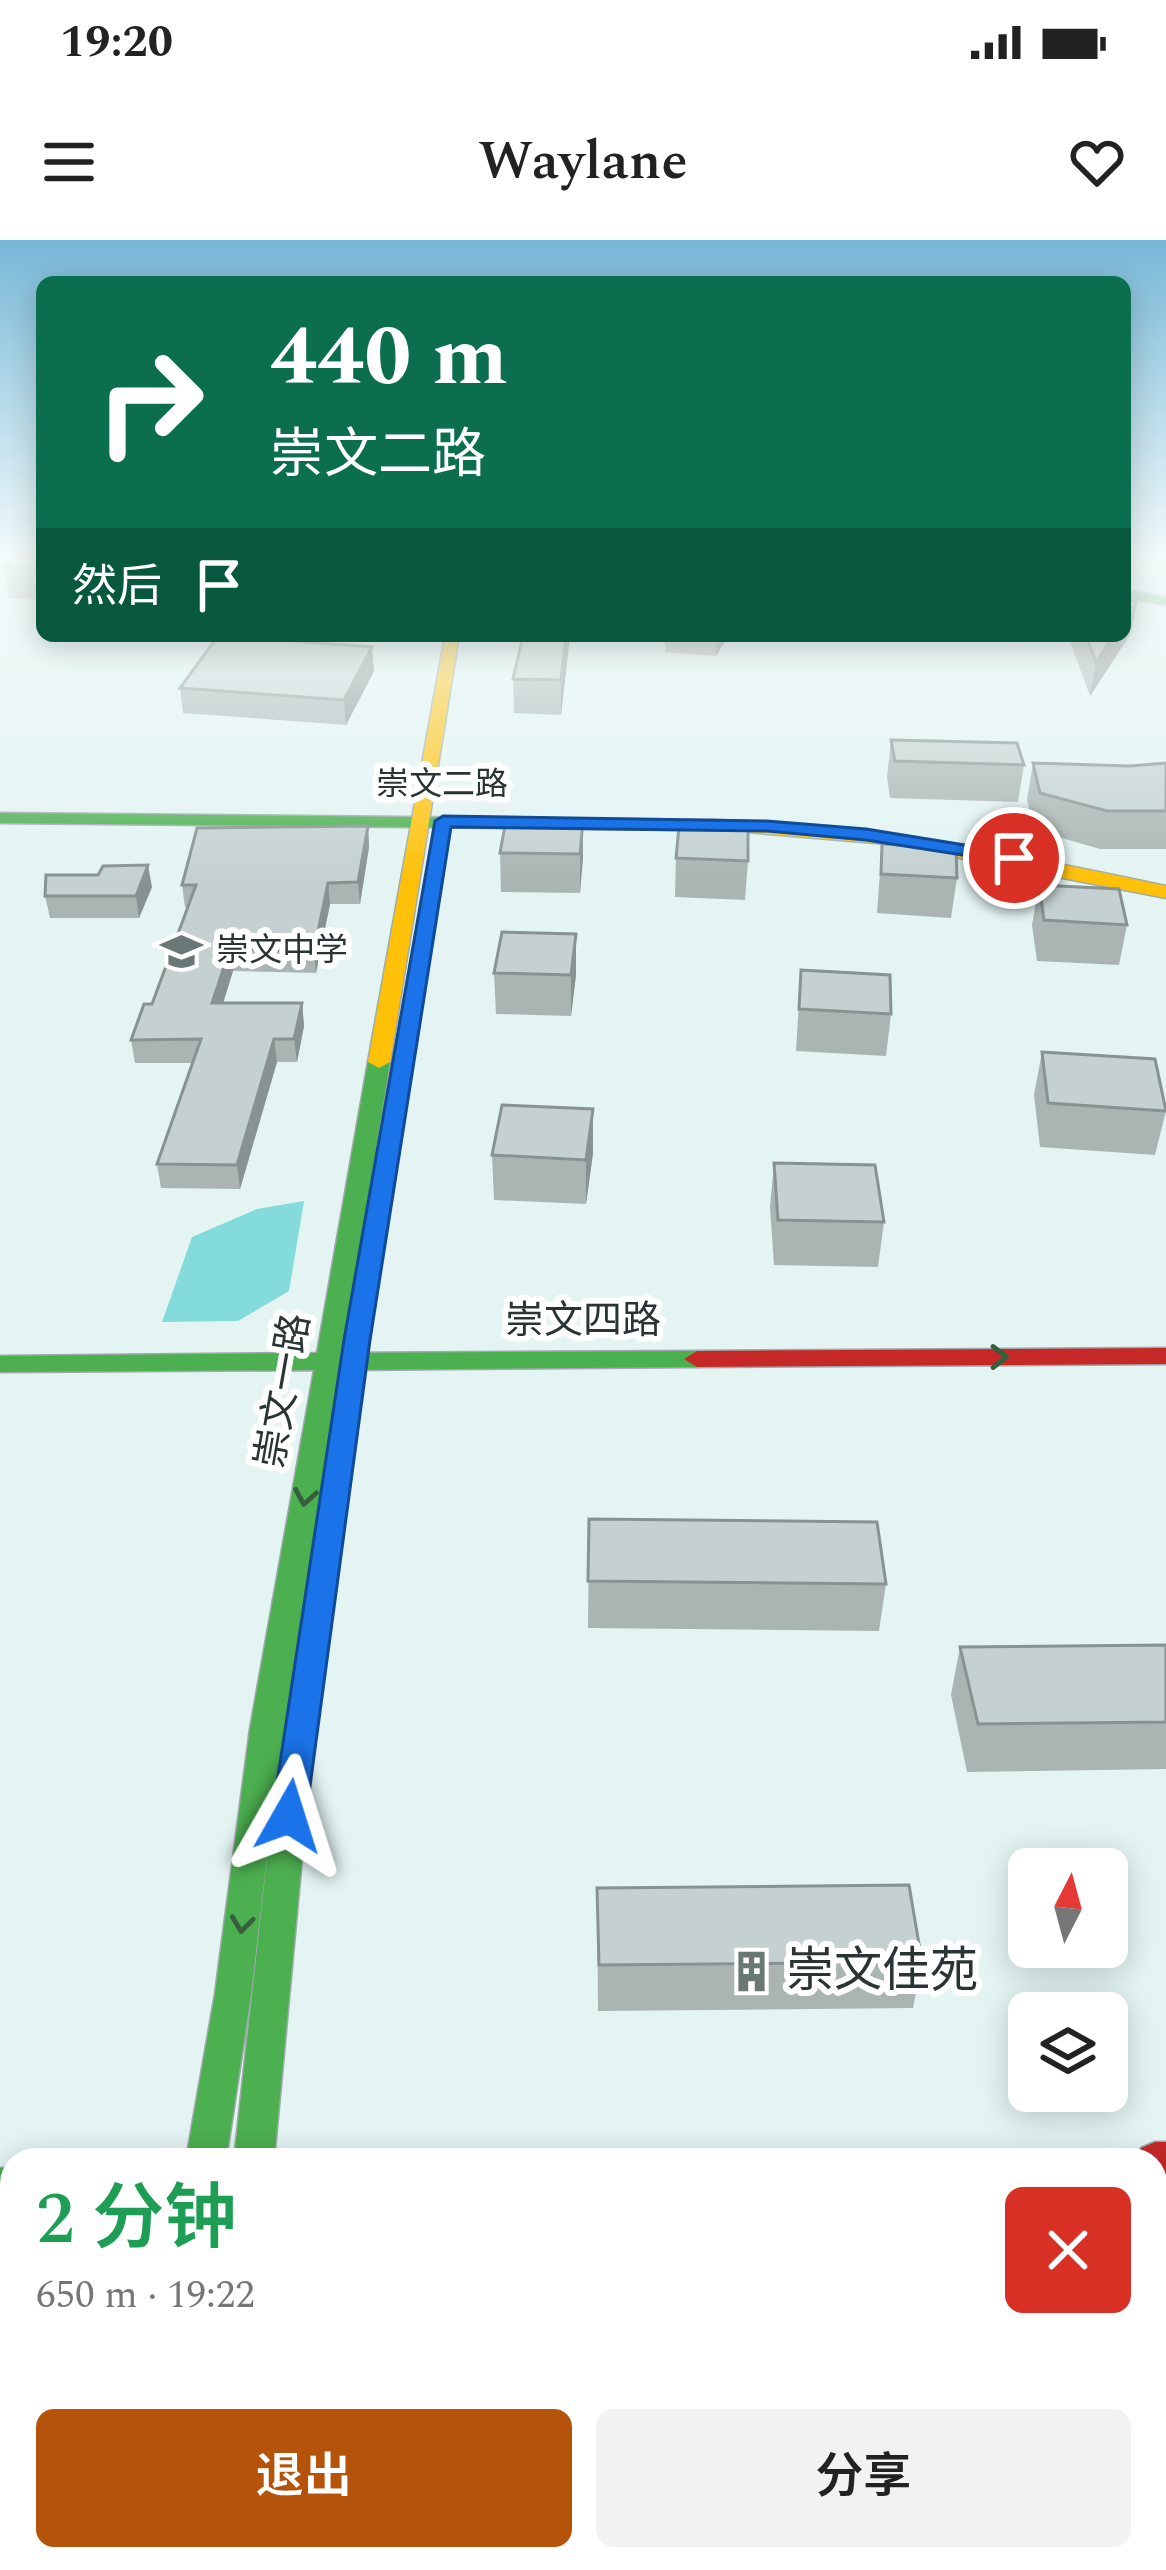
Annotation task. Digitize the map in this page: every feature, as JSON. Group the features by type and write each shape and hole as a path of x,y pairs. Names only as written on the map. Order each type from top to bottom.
{"street":[{"name":"崇文一路","path":"433,816 449,664"},
{"name":"崇文一路","path":"208,2148 233,1994 266,1730 342,1352 433,816 466,664"},
{"name":"崇文二路","path":"0,813 767,819 970,840 1166,882"},
{"name":"崇文二路","path":"433,816 866,834 967,849 1166,892"},
{"name":"崇文四路","path":"0,1364 1166,1333"},
{"name":"崇文四路","path":"0,1342 342,1352 1166,1356"},
{"name":"崇文一路","path":"255,2148 342,1352"}],"shaded area":[{"path":"304,1201 289,1291 238,1321 162,1322 192,1237 257,1209"}],"building":[{"path":"198,664 363,664 344,700 180,688"},
{"path":"517,664 563,664 561,680 513,679"},
{"path":"891,740 1017,743 1024,765 895,761"},
{"path":"1033,763 1166,763 1166,811 1107,811 1040,793"},
{"path":"506,820 583,821 580,854 500,853"},
{"path":"368,826 358,882 328,883 314,951 230,949 212,1003 302,1003 294,1039 274,1039 237,1165 157,1164 201,1039 131,1040 144,1004 152,1004 196,885 182,885 197,828"},
{"path":"679,826 748,828 748,861 676,858"},
{"path":"882,844 956,848 957,878 881,874"},
{"path":"148,865 136,896 45,896 46,875 98,875 103,866"},
{"path":"1039,885 1119,889 1127,925 1044,920"},
{"path":"502,932 576,934 571,975 494,973"},
{"path":"801,970 890,975 891,1014 799,1009"},
{"path":"1042,1052 1155,1059 1166,1111 1048,1103"},
{"path":"502,1105 593,1109 586,1160 492,1155"},
{"path":"774,1163 875,1165 884,1222 778,1220"},
{"path":"589,1519 877,1522 886,1584 588,1581"},
{"path":"1166,1645 1166,1722 978,1724 960,1647"},
{"path":"909,1885 922,1962 599,1965 597,1888"}],"traffic: fast":[{"path":"0,818 716,825"},
{"path":"208,2148 233,1994 266,1729 379,1062"},
{"path":"0,1364 697,1359"},
{"path":"255,2148 298,1729 326,1542"}],"traffic: slow":[{"path":"379,1062 447,664"},
{"path":"716,825 887,839 1166,892"}],"traffic: jam":[{"path":"697,1359 1166,1356"}],"place":[{"name":"崇文中学","path":"182,951"},
{"name":"崇文佳苑","path":"752,1971"}],"route":[{"path":"289,1816 357,1340 443,821 767,826 866,834 1014,858"}]}
